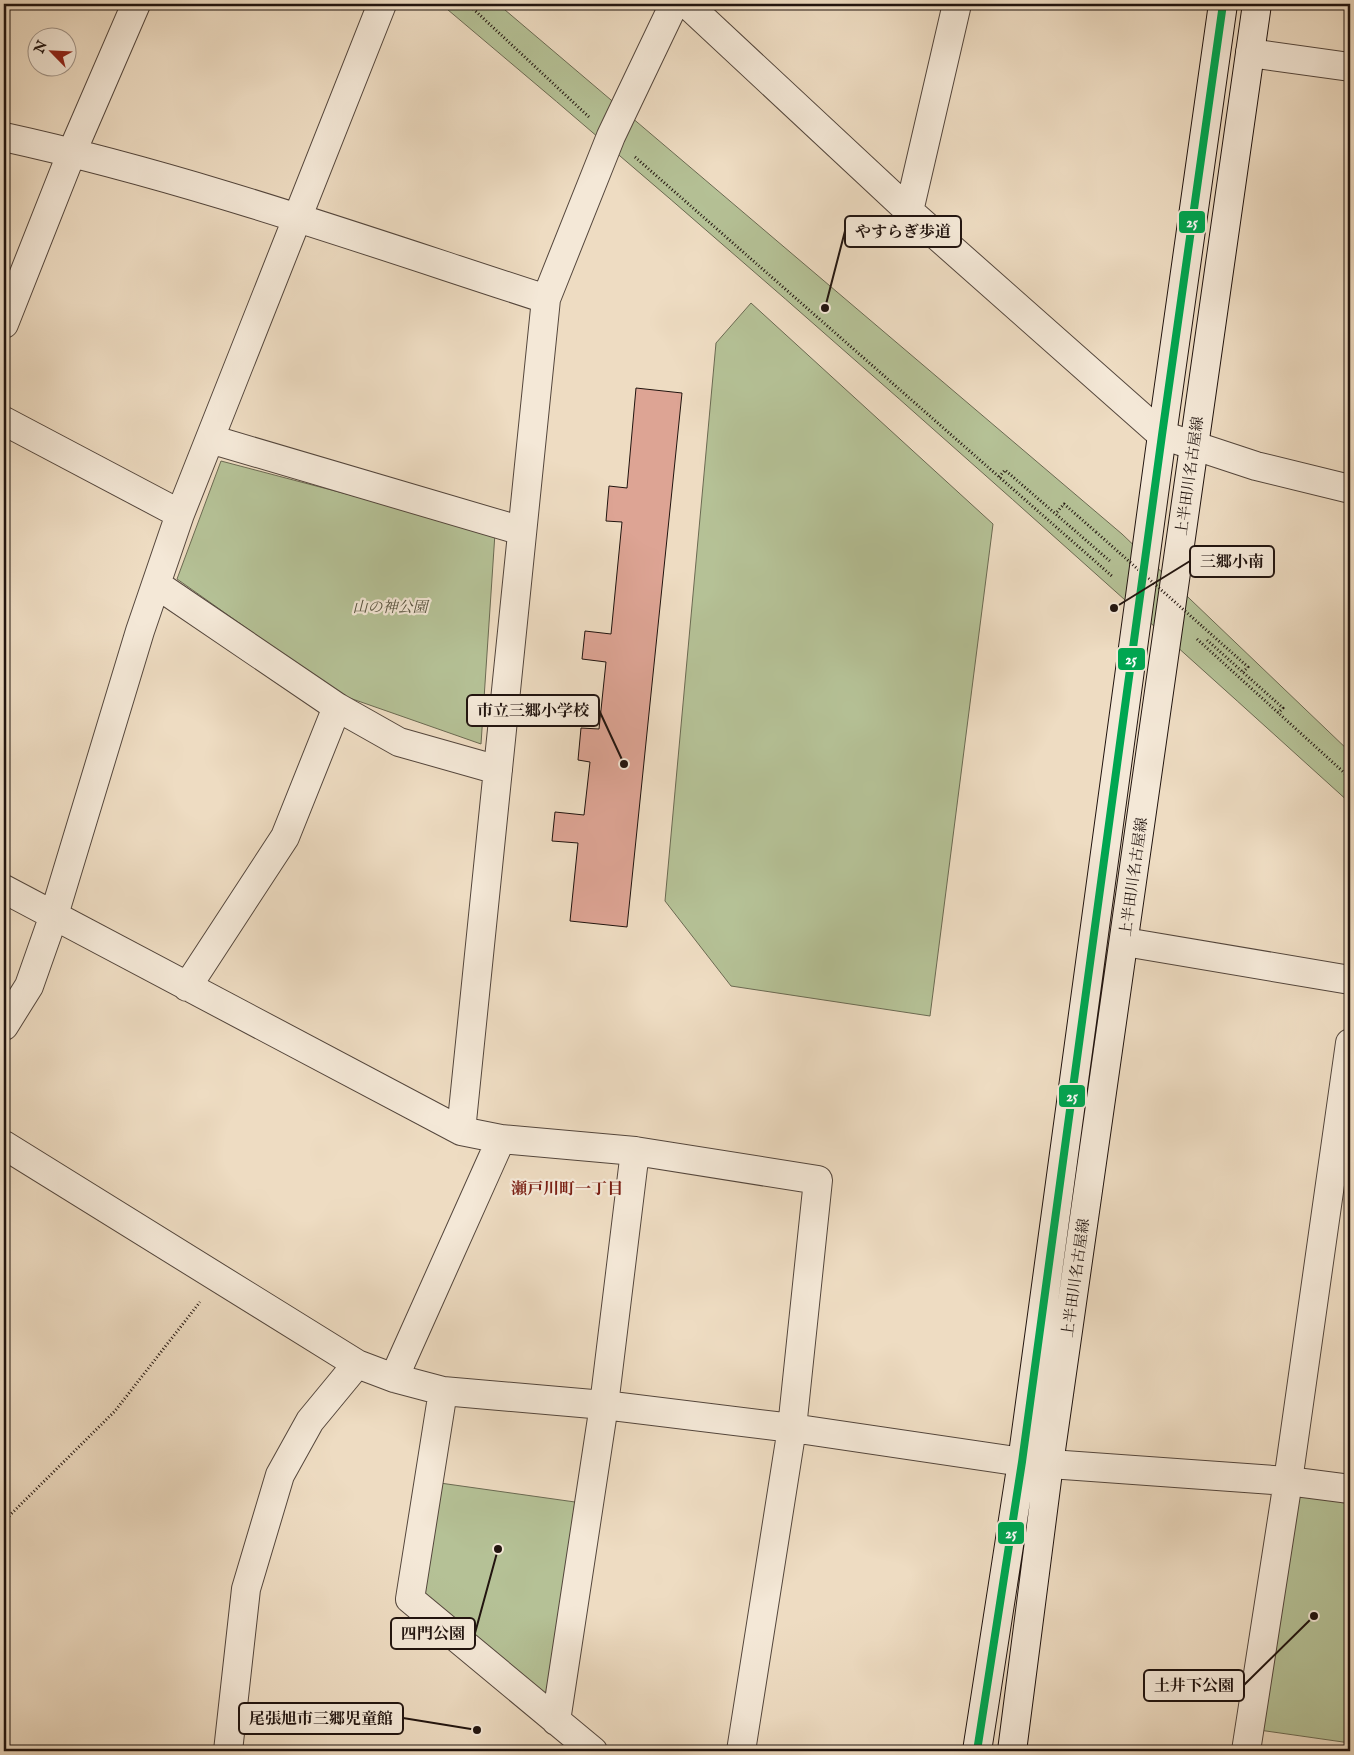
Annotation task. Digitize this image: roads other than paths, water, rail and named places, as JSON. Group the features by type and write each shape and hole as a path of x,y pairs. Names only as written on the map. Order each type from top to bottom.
{"street":[{"path":"4,324 72,152 136,4"},
{"path":"4,1026 29,986 54,915 156,584 180,514 382,4"},
{"path":"461,1131 546,299 611,136 674,4"},
{"path":"687,4 909,212 1162,435 1256,466 1350,489"},
{"path":"909,212 956,4"},
{"name":"上半田川名古屋線","path":"977,1751 1022,1462 1162,435 1223,4"},
{"name":"上半田川名古屋線","path":"1012,1751 1049,1464 1125,942 1257,4"},
{"path":"1250,53 1350,67"},
{"path":"4,137 72,152 296,218 546,299"},
{"path":"4,421 180,514"},
{"path":"210,439 522,531"},
{"path":"156,584 337,707 399,742 498,770"},
{"path":"187,987 285,837 337,707"},
{"path":"4,889 461,1131 500,1139 635,1151 818,1180 792,1428 741,1751"},
{"path":"1125,942 1350,980"},
{"path":"1246,1751 1288,1481 1350,1043"},
{"path":"394,1378 500,1139"},
{"path":"4,1145 357,1364 394,1378 443,1391 604,1405 792,1428 1022,1462 1288,1481 1350,1490"},
{"path":"556,1721 604,1405 635,1151"},
{"path":"228,1751 246,1589 280,1475 310,1421 357,1364"},
{"path":"443,1391 410,1599 593,1751"}],"place":[{"name":"やすらぎ歩道","path":"825,308"},
{"name":"三郷小南","path":"1114,608"},
{"name":"市立三郷小学校","path":"624,764"},
{"name":"四門公園","path":"498,1549"},
{"name":"土井下公園","path":"1314,1616"},
{"name":"尾張旭市三郷児童館","path":"477,1730"}],"district":[{"name":"瀬戸川町一丁目","path":"567,1190"}],"park label":[{"name":"山の神公園","path":"390,607"}]}
